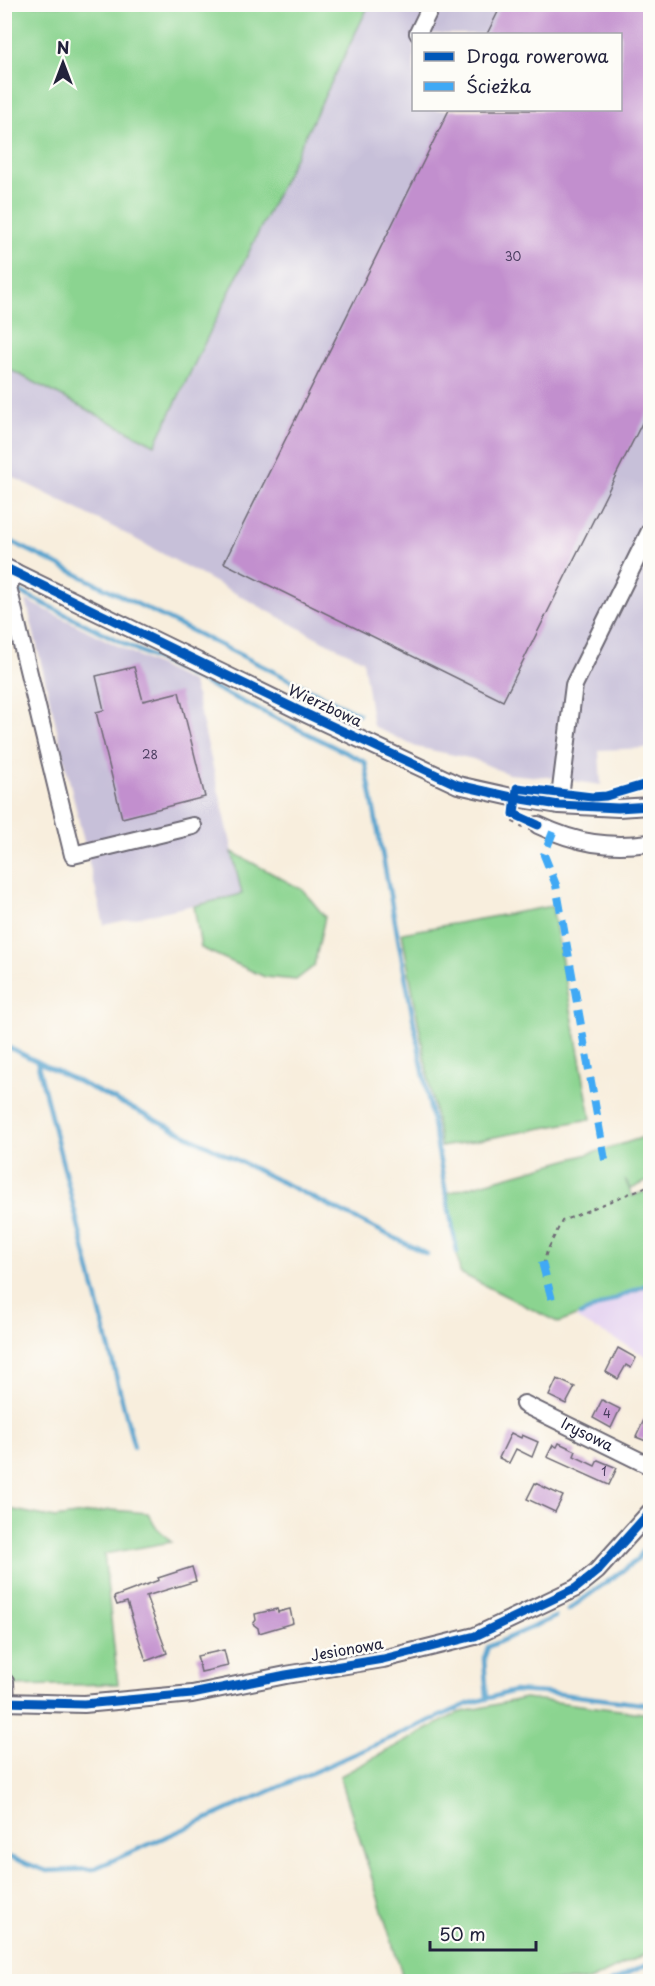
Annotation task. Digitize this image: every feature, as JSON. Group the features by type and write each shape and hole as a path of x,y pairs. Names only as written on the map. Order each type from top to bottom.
{"street":[{"path":"418,33 432,4"},
{"path":"559,805 574,686 651,531"},
{"path":"10,569 8,587 73,855 193,826"},
{"name":"Wierzbowa","path":"10,569 300,711 458,785 559,805 618,808 651,806"},
{"path":"538,825 587,843 614,846 651,843"},
{"name":"Irysowa","path":"524,1404 651,1466"},
{"name":"Jesionowa","path":"5,1702 84,1704 192,1694 383,1659 475,1636 576,1588 597,1571 651,1512"},
{"path":"5,1682 5,1702"}],"path":[{"path":"511,821 514,814"},
{"path":"543,1265 547,1251 562,1221 649,1185 651,1193"}],"shaded area":[{"path":"369,5 650,5 650,748 599,750 601,785 508,774 473,759 416,747 373,726 363,660 323,641 115,528 5,473 4,367 155,444"},
{"path":"26,600 193,683 243,894 104,925"},
{"path":"650,1285 650,1358 575,1318"}],"green space":[{"path":"4,5 369,5 155,445 5,367"},
{"path":"232,852 303,890 325,917 314,966 296,980 265,977 201,948 194,906 242,894"},
{"path":"552,906 591,1119 441,1147 402,933"},
{"path":"650,1135 650,1180 631,1189 625,1179 632,1196 646,1191 650,1202 650,1285 559,1323 460,1273 448,1193"},
{"path":"4,1508 55,1518 111,1510 148,1513 155,1526 171,1542 104,1554 118,1684 5,1686"},
{"path":"525,1698 650,1714 650,1952 589,1981 404,1981 340,1776 458,1713"}],"building":[{"path":"502,4 651,4 651,405 503,701 224,563 449,111 622,111 622,33 488,33"},
{"path":"134,667 143,701 179,692 205,797 122,818 96,712 104,710 96,676"},
{"path":"618,1348 636,1358 631,1368 626,1365 618,1379 606,1372"},
{"path":"557,1379 575,1387 566,1404 549,1396"},
{"path":"602,1400 620,1409 611,1428 593,1418"},
{"path":"651,1405 651,1443 636,1437"},
{"path":"511,1433 538,1442 532,1457 516,1449 509,1463 499,1458"},
{"path":"559,1443 576,1451 574,1456 595,1466 598,1460 617,1468 609,1485 547,1457 553,1445 557,1447"},
{"path":"535,1483 563,1496 555,1512 527,1499"},
{"path":"192,1567 196,1581 146,1596 167,1653 146,1661 127,1602 117,1605 114,1597 159,1580 158,1578"},
{"path":"277,1609 278,1612 290,1609 293,1623 259,1633 258,1628 253,1624 256,1620 255,1614"},
{"path":"224,1650 228,1666 201,1672 197,1656"}],"waterway":[{"path":"4,538 359,714"},
{"path":"20,592 365,762 457,1252"},
{"path":"4,1045 427,1254"},
{"path":"37,1061 134,1447"},
{"path":"580,1315 650,1283"},
{"path":"568,1610 637,1560 650,1541"},
{"path":"487,1699 484,1659 488,1647 555,1617"},
{"path":"4,1855 47,1871 93,1869 468,1704 514,1691 561,1694 650,1705"},
{"path":"610,1982 650,1963"}],"marked path":[{"path":"553,832 544,855 556,885 605,1160"},
{"path":"542,1262 552,1300"}],"cycle path":[{"path":"4,567 458,785 559,805 618,808 650,806"},
{"path":"538,825 514,814 517,788 592,797 606,796 650,783"},
{"path":"4,1702 84,1704 192,1694 383,1659 475,1636 576,1588 597,1571 650,1512"}]}
